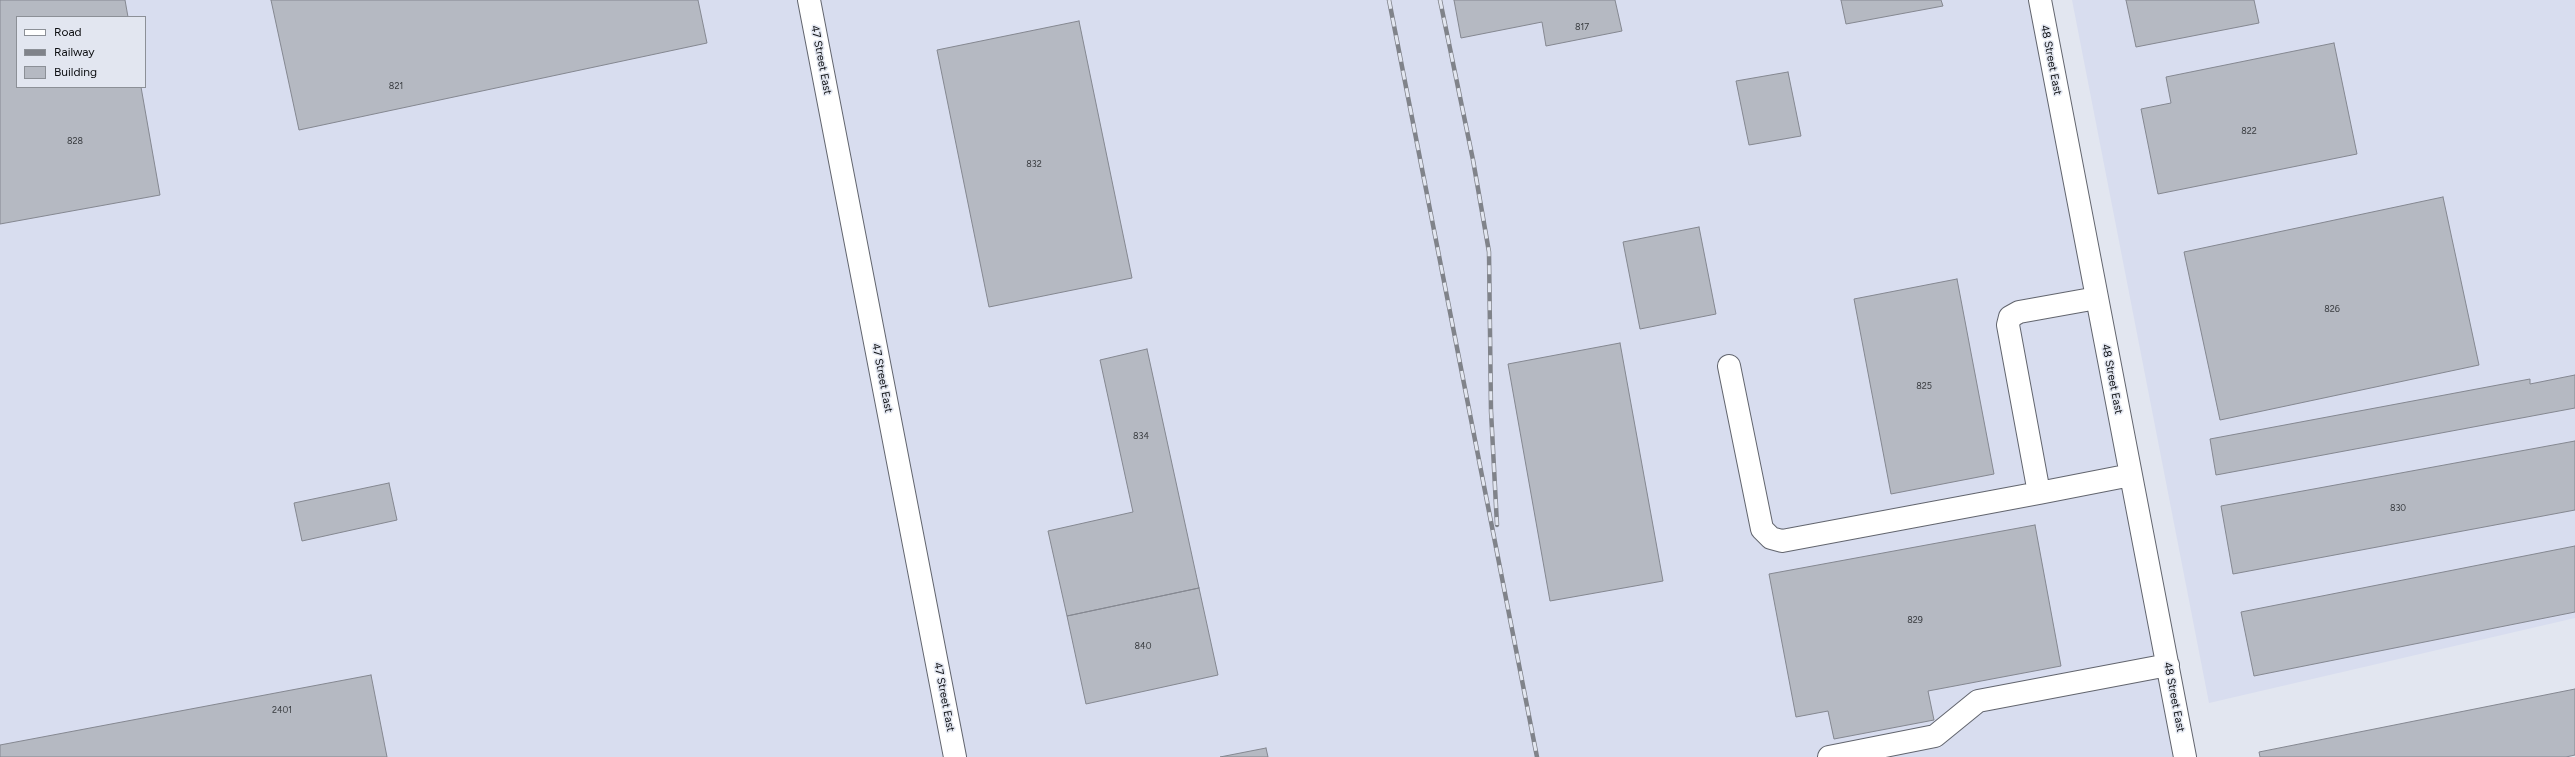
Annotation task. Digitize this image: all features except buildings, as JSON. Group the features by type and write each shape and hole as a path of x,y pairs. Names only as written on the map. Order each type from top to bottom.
{"street":[{"name":"47 Street East","path":"809,0 955,757"},
{"name":"48 Street East","path":"2040,0 2185,757"},
{"path":"2039,492 2008,325 2010,317 2019,312 2097,298"},
{"path":"1729,366 1762,529 1771,538 1782,541 2131,476"},
{"path":"1829,757 1936,736 1978,701 2168,665"}],"shaded area":[{"path":"0,0 2040,0 2185,757 0,757"},
{"path":"2072,0 2575,0 2575,618 2209,703"}],"railway":[{"path":"1389,0 1537,757"},
{"path":"1440,0 1473,160 1489,252 1491,411 1497,525"}]}
